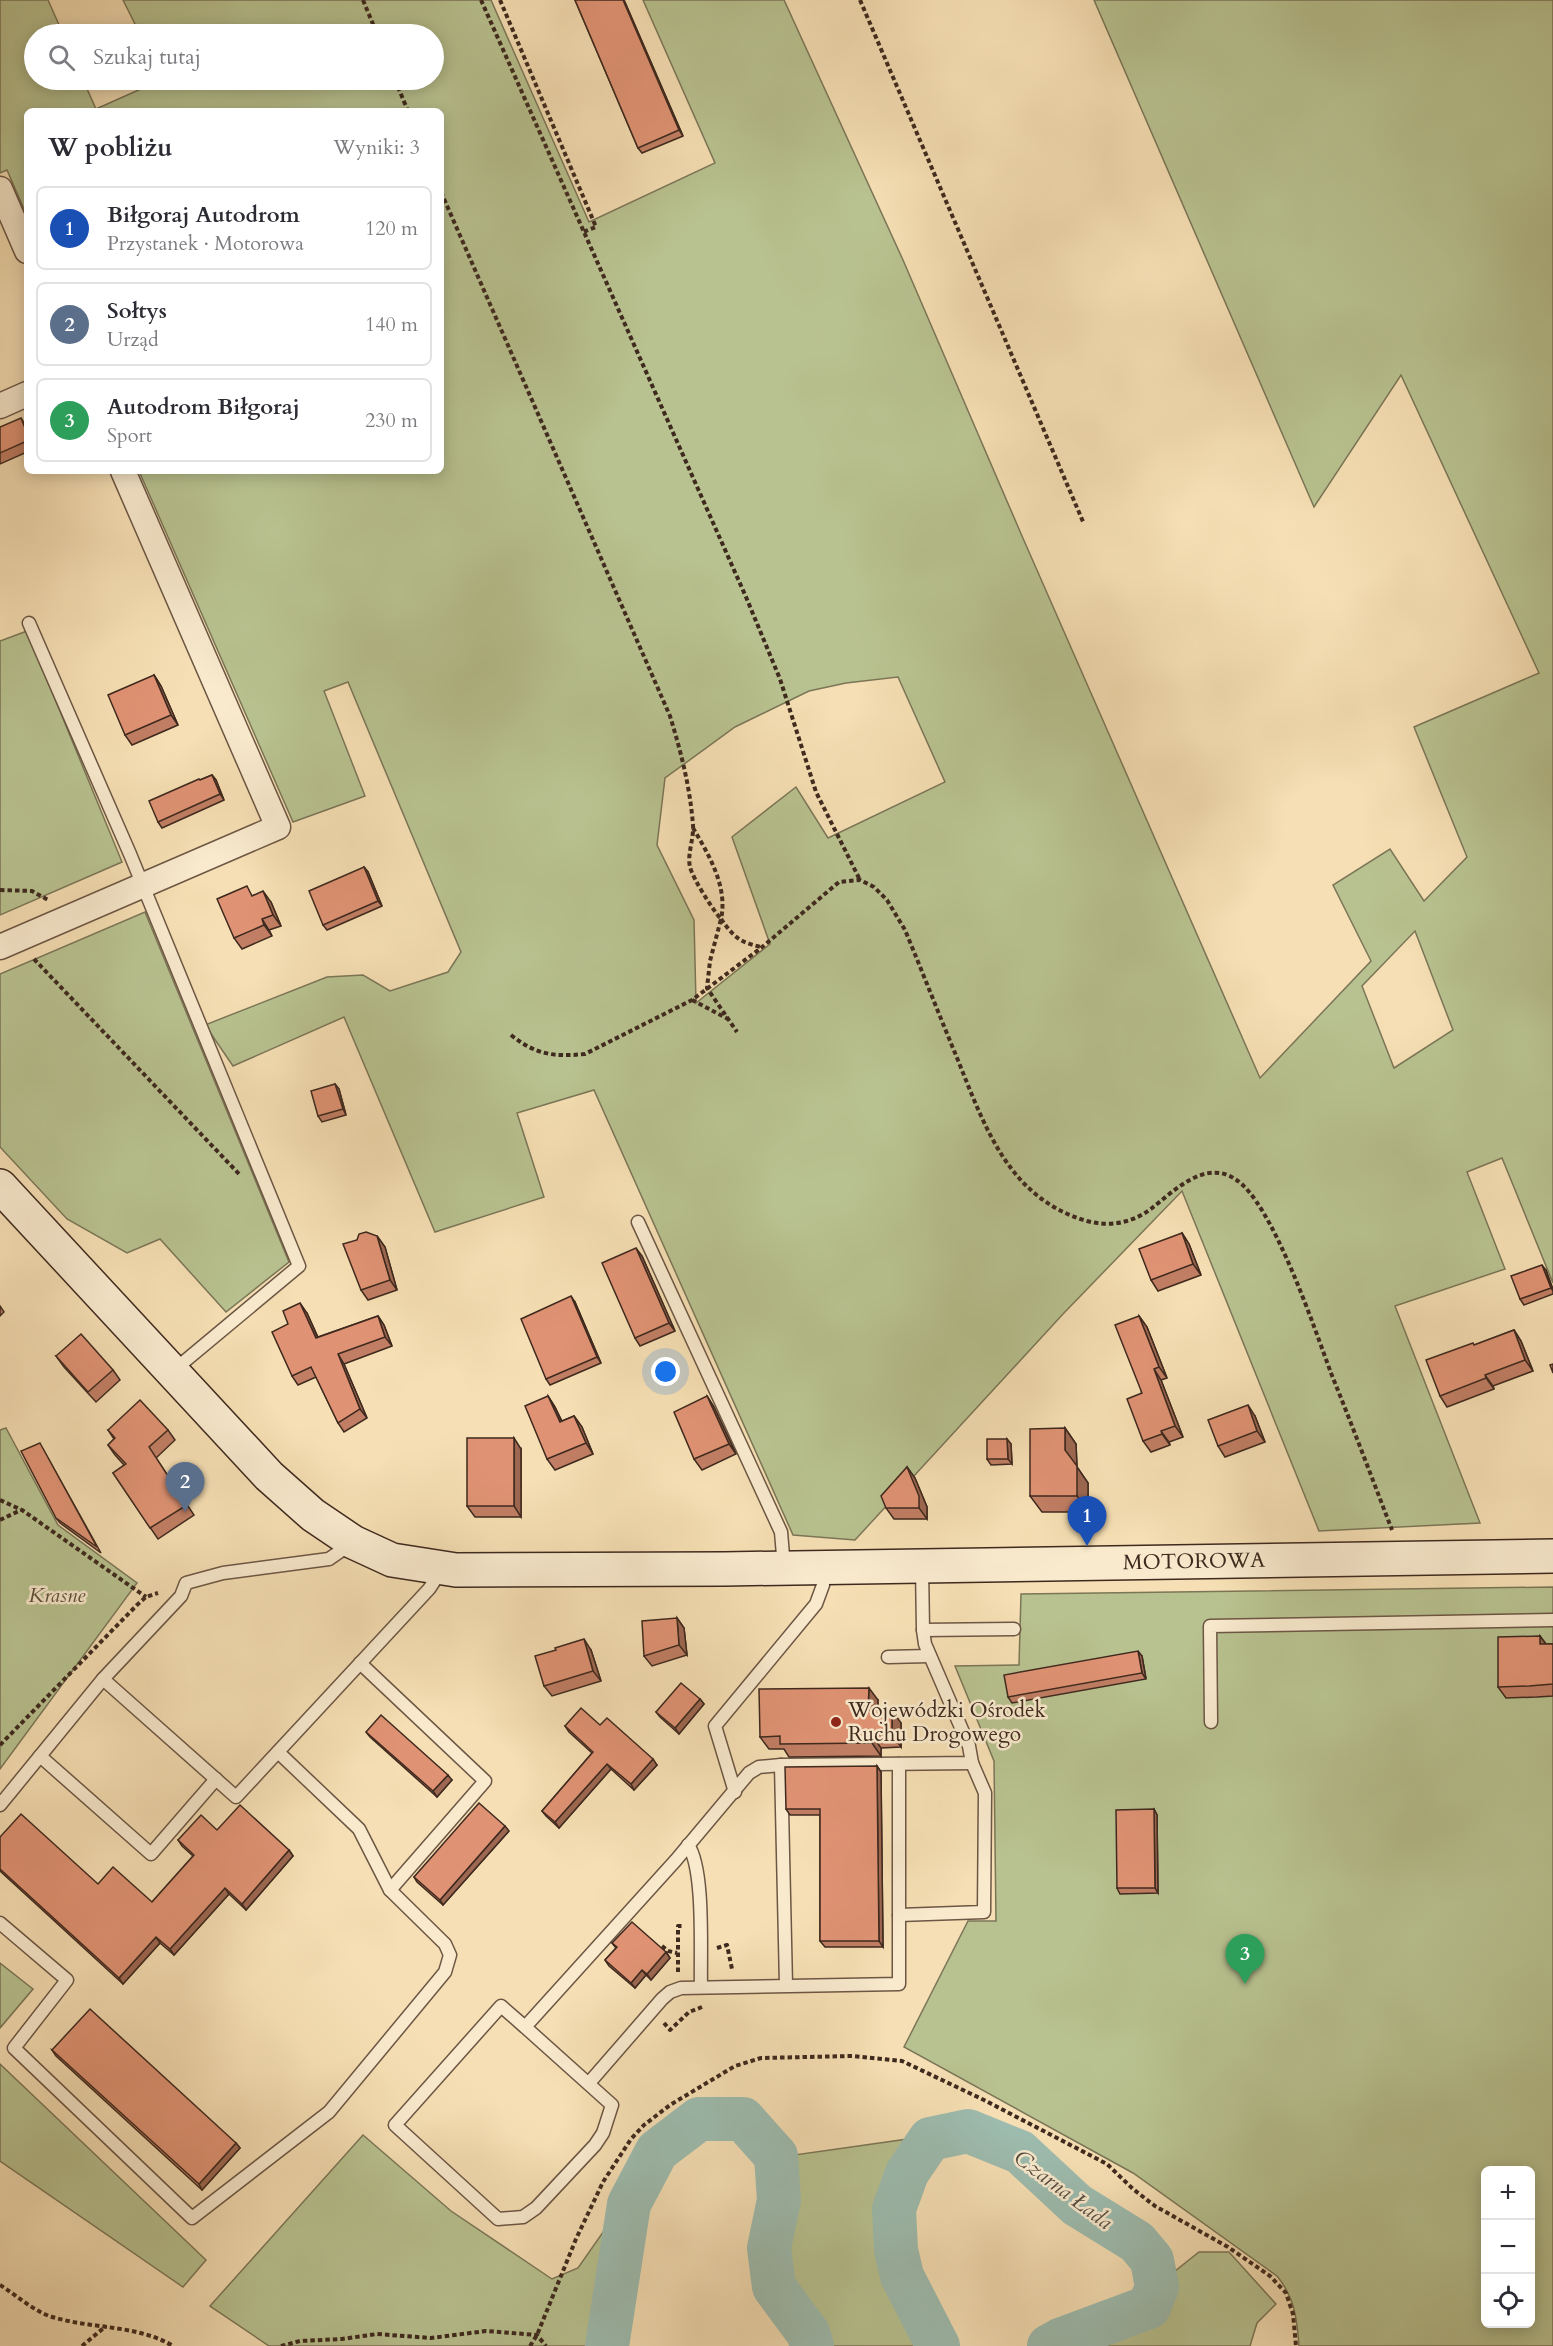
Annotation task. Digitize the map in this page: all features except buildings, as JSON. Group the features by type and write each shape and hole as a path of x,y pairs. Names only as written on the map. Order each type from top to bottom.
{"street":[{"path":"0,189 24,244"},
{"path":"0,406 24,395"},
{"path":"0,947 278,827 124,474"},
{"name":"MOTOROWA","path":"0,1186 294,1500 353,1542 392,1560 442,1569 784,1568 1553,1556"}],"lane":[{"path":"29,623 144,885 299,1266 172,1372"},
{"path":"638,1222 781,1532 784,1568"},
{"path":"0,1805 103,1679 176,1601 186,1583 224,1573 329,1559 353,1542"},
{"path":"899,1915 984,1912 985,1793 972,1763 969,1746 929,1656 923,1630 921,1566"},
{"path":"735,1792 715,1726 816,1604 829,1567"},
{"path":"103,1679 236,1797 429,1589 442,1569"},
{"path":"1211,1722 1210,1626 1553,1620"},
{"path":"923,1630 1014,1629"},
{"path":"888,1657 929,1656"},
{"path":"360,1663 485,1781 390,1890"},
{"path":"0,1923 67,1980 14,2048 192,2218 329,2112 445,1972 450,1955 445,1944 390,1890 359,1829 279,1752"},
{"path":"40,1756 151,1854 216,1779"},
{"path":"525,2027 735,1792 749,1773 759,1767 972,1763"},
{"path":"589,2083 662,1999 670,1992 681,1988 899,1984 899,1764"},
{"path":"781,1765 786,1985"},
{"path":"688,1845 693,1853 698,1876 701,1986"},
{"path":"501,2006 525,2027 612,2105 603,2133 595,2145 536,2208 523,2217 498,2219 395,2125 501,2006"}],"path":[{"path":"363,0 373,24"},
{"path":"481,0 746,597 780,679 816,792 860,880"},
{"path":"501,0 596,227 583,232"},
{"path":"860,0 1084,524"},
{"path":"399,90 407,108"},
{"path":"444,199 670,716 686,770 693,828 690,865 694,878 708,898 713,911 733,935 745,943 761,948"},
{"path":"693,828 715,870 724,906 710,961 707,988 737,1032"},
{"path":"511,1035 529,1049 548,1055 585,1054 692,1000 761,948 839,882 860,880 874,887 887,900 905,930 988,1135 1018,1177 1037,1194 1077,1218 1107,1224 1119,1223 1143,1215 1190,1179 1201,1175 1224,1174 1235,1178 1255,1199 1284,1253 1403,1558"},
{"path":"0,890 32,891 55,903 64,920"},
{"path":"33,958 246,1180"},
{"path":"692,1000 730,1020"},
{"path":"0,1500 22,1510 146,1597"},
{"path":"0,1520 22,1510"},
{"path":"0,1746 137,1605"},
{"path":"710,1949 726,1945 732,1961 730,1976"},
{"path":"662,1946 672,1953 685,1953"},
{"path":"530,2346 537,2335 576,2239 603,2182 631,2139 644,2125 669,2105 735,2066 760,2058 854,2056 902,2061 984,2100 1107,2164 1155,2206 1228,2247 1270,2276 1286,2293 1293,2314 1296,2346"},
{"path":"0,2285 53,2318 146,2334 173,2346"},
{"path":"82,2346 106,2326"},
{"path":"281,2346 300,2341 342,2339 359,2335 431,2337 486,2331 537,2335 546,2346"}],"green space":[{"path":"0,0 48,0 59,24 24,24 24,90 87,90 96,108 24,108 24,209 7,170 0,173"},
{"path":"123,0 491,0 589,222 715,163 643,0 784,0 903,260 1260,1078 1371,961 1333,885 1390,849 1424,901 1467,857 1414,727 1539,673 1401,375 1314,507 1094,0 1553,0 1553,1283 1502,1158 1467,1172 1505,1269 1395,1306 1480,1523 1319,1531 1182,1191 1063,1314 855,1540 793,1535 594,1090 517,1113 544,1197 435,1232 344,1017 233,1066 205,1025 327,977 363,975 390,991 448,972 461,952 348,682 324,691 365,796 293,822 140,474 444,474 444,108 98,108 139,90 444,90 444,24 135,24","holes":["898,677 945,782 828,838 796,787 732,837 770,944 696,1003 694,920 657,845 665,778 735,727 809,691 846,683","1415,931 1453,1030 1394,1068 1362,986"]},
{"path":"27,631 122,862 0,915 0,641"},
{"path":"145,912 289,1262 226,1312 160,1239 127,1253 67,1219 0,1147 0,974"},
{"name":"Krasne","path":"6,1428 58,1525 137,1583 0,1769 0,1430"},
{"path":"1553,1587 1553,2346 1299,2346 1294,2309 1288,2292 1277,2276 1133,2173 904,2047 968,1921 996,1921 994,1761 955,1666 1019,1665 1021,1594"},
{"path":"0,1963 33,1989 0,2028"},
{"path":"0,2064 206,2260 183,2287 0,2161"},
{"path":"363,2135 451,2211 552,2279 578,2268 613,2218 600,2304 597,2346 269,2346 210,2306"},
{"path":"908,2139 886,2205 884,2256 894,2290 920,2325 928,2346 824,2346 810,2317 792,2299 783,2283 783,2249 791,2190 785,2194 791,2165 787,2156"},
{"path":"1199,2252 1229,2252 1276,2304 1257,2323 1250,2346 1084,2346 1090,2336 1135,2326 1157,2316 1170,2300 1174,2272"}],"waterway":[{"name":"Czarna Łada","path":"607,2346 629,2204 657,2151 699,2119 743,2119 776,2156 779,2200 769,2248 774,2287 808,2333 812,2346"},
{"name":"Czarna Łada","path":"938,2346 902,2276 896,2250 894,2209 907,2173 930,2139 968,2131 1020,2152 1077,2205 1137,2242 1152,2260 1157,2287 1149,2307 1049,2346"}],"place":[{"name":"Sołtys","path":"185,1512"},
{"name":"Biłgoraj Autodrom","path":"1087,1546"},
{"name":"Wojewódzki Ośrodek Ruchu Drogowego","path":"836,1722"},
{"name":"Autodrom Biłgoraj","path":"1245,1984"}]}
